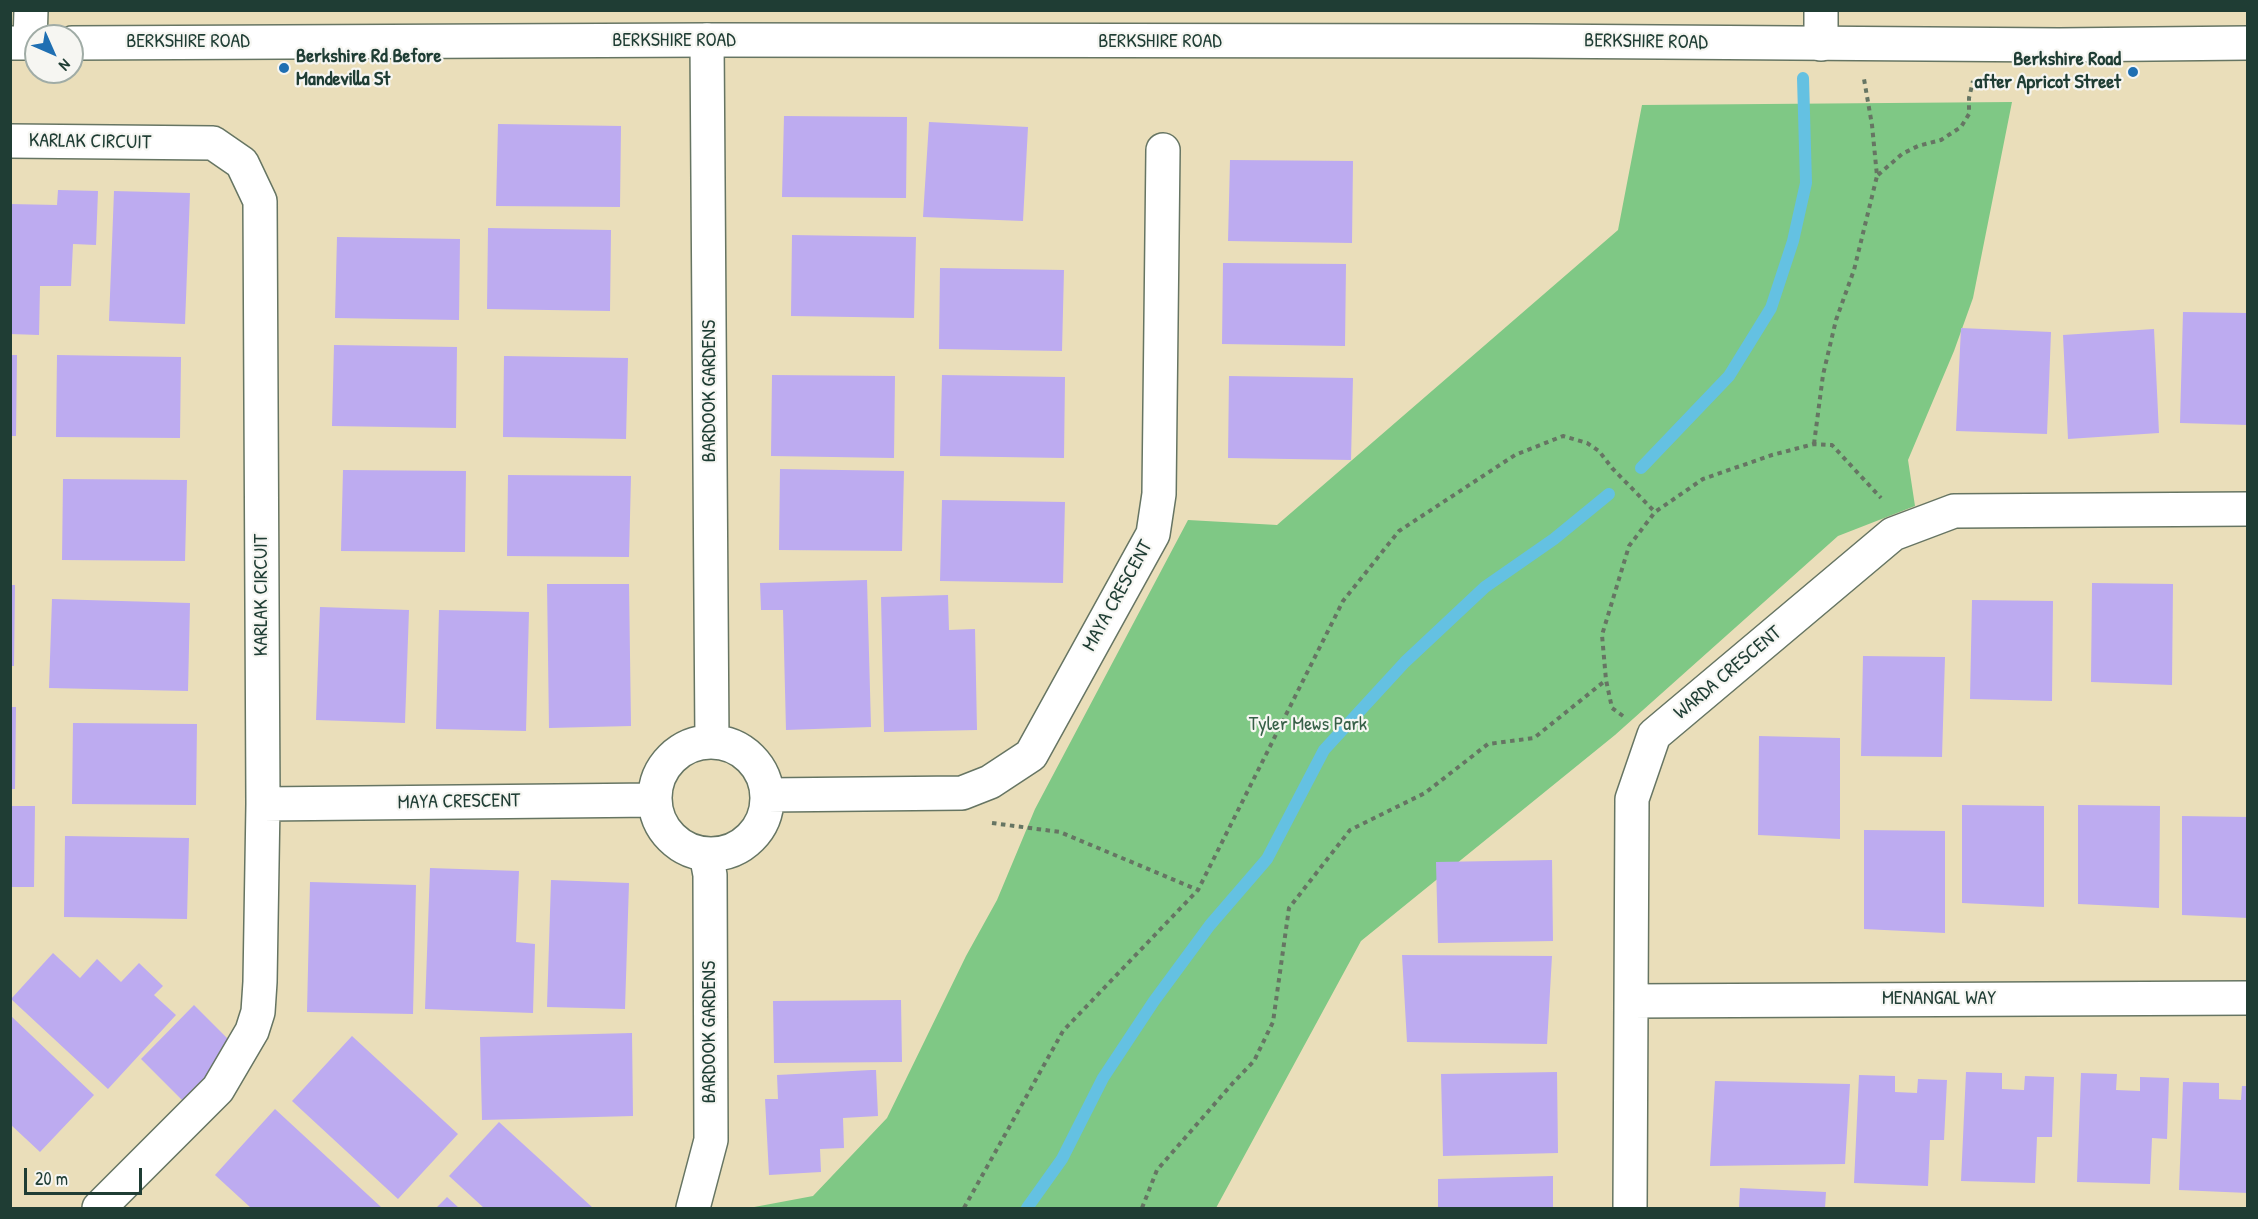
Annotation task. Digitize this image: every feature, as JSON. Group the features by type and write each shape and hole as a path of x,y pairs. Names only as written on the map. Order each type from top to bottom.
{"street":[{"path":"1821,10 1821,44"},
{"name":"BERKSHIRE ROAD","path":"84,43 707,40 1528,41 1868,45 2247,43"},
{"name":"BARDOOK GARDENS","path":"707,40 712,742"},
{"name":"KARLAK CIRCUIT","path":"10,141 213,143 242,163 260,201 263,804 258,1012 252,1031 218,1089 99,1209"},
{"name":"MAYA CRESCENT","path":"767,795 962,793 990,782 1031,755 1153,534 1159,494 1163,150"},
{"name":"WARDA CRESCENT","path":"1654,735 1893,534 1954,511 2247,509"},
{"path":"1630,1209 1632,799 1654,735"},
{"path":"712,742 729,744 744,752 756,764 764,778 767,795 765,814 756,831 742,845 725,853 706,854 690,850 670,837 657,816 655,800 657,782 665,765 678,753 694,744 712,742"},
{"name":"MAYA CRESCENT","path":"263,804 655,800"},
{"name":"BARDOOK GARDENS","path":"693,1209 711,1140 710,875 706,854"},
{"name":"MENANGAL WAY","path":"1631,1001 2247,998"}],"path":[{"path":"1814,444 1823,375 1836,320 1854,270 1877,176 1872,125 1863,77 1868,45"},
{"path":"1877,176 1902,154 1952,135 1961,127 1969,114 1969,98 1973,81"},
{"path":"964,1209 1063,1031 1198,890 1342,601 1399,531 1515,454 1563,436 1587,443 1599,450 1612,468 1655,512"},
{"path":"1654,735 1632,724 1612,708 1606,680 1602,635 1629,546 1655,512 1703,479 1772,455 1814,444 1832,446 1909,528"},
{"path":"1142,1209 1157,1170 1254,1061 1273,1023 1289,908 1350,830 1425,793 1488,744 1534,738 1606,680"},
{"path":"990,823 1060,832 1198,890"}],"green space":[{"name":"Tyler Mews Park","path":"2012,102 1973,298 1954,351 1908,460 1915,506 1838,536 1615,735 1361,941 1216,1208 749,1208 813,1196 887,1118 966,956 997,900 1035,809 1188,520 1277,525 1618,230 1642,105"}],"building":[{"path":"784,116 907,117 906,198 782,197"},
{"path":"929,122 1028,127 1023,221 923,217"},
{"path":"498,124 621,126 620,207 496,206"},
{"path":"1230,160 1353,161 1352,243 1228,241"},
{"path":"58,190 98,191 96,245 73,244 71,286 40,286 39,335 10,334 10,204 57,205"},
{"path":"114,191 190,193 185,324 109,321"},
{"path":"488,228 611,230 610,311 487,309"},
{"path":"792,235 916,237 914,318 791,316"},
{"path":"337,237 460,239 459,320 335,318"},
{"path":"1223,263 1346,264 1345,346 1222,344"},
{"path":"940,268 1064,270 1062,351 939,349"},
{"path":"2183,312 2248,313 2248,425 2180,423"},
{"path":"1961,328 2051,332 2047,434 1956,431"},
{"path":"2154,329 2159,433 2068,439 2063,335"},
{"path":"334,345 457,347 456,428 332,426"},
{"path":"10,355 17,355 16,436 10,436"},
{"path":"57,355 181,357 180,438 56,437"},
{"path":"504,356 628,358 626,439 503,437"},
{"path":"772,375 895,376 894,458 771,456"},
{"path":"942,375 1065,377 1064,458 940,456"},
{"path":"1229,376 1353,378 1351,460 1228,458"},
{"path":"780,469 904,471 902,551 779,550"},
{"path":"343,470 466,471 465,552 341,551"},
{"path":"508,475 631,476 629,557 507,556"},
{"path":"63,479 187,480 185,561 62,560"},
{"path":"942,500 1065,502 1063,583 940,581"},
{"path":"867,580 871,727 786,730 783,610 761,610 760,583"},
{"path":"2092,583 2173,584 2172,685 2091,682"},
{"path":"547,584 629,584 631,726 549,728"},
{"path":"10,585 15,585 14,666 10,666"},
{"path":"948,595 949,630 975,629 977,730 884,732 881,597"},
{"path":"52,599 190,603 188,691 49,688"},
{"path":"1972,600 2053,601 2052,701 1970,699"},
{"path":"320,607 409,610 405,723 316,720"},
{"path":"439,610 529,612 526,731 436,729"},
{"path":"1863,656 1945,657 1942,757 1861,756"},
{"path":"10,707 16,707 15,789 10,789"},
{"path":"73,723 197,724 196,805 72,804"},
{"path":"1759,736 1840,738 1840,839 1758,835"},
{"path":"1962,805 2044,806 2044,907 1962,903"},
{"path":"2078,805 2160,806 2159,908 2078,904"},
{"path":"10,806 35,806 34,887 10,887"},
{"path":"2182,816 2248,817 2248,918 2182,915"},
{"path":"1864,830 1945,831 1945,933 1864,929"},
{"path":"65,836 189,838 187,919 64,917"},
{"path":"1552,860 1553,941 1438,943 1436,862"},
{"path":"430,868 519,871 516,942 535,944 533,1013 425,1009"},
{"path":"551,880 629,883 625,1009 547,1007"},
{"path":"310,882 416,885 413,1014 307,1012"},
{"path":"53,953 80,978 97,959 121,982 139,963 163,986 154,995 176,1015 108,1089 11,999"},
{"path":"1402,955 1552,956 1547,1044 1407,1042"},
{"path":"901,1000 902,1062 774,1063 773,1001"},
{"path":"194,1005 236,1047 183,1101 141,1059"},
{"path":"10,1015 94,1095 40,1152 10,1124"},
{"path":"632,1033 633,1116 482,1120 480,1037"},
{"path":"352,1036 458,1134 398,1199 292,1101"},
{"path":"876,1070 878,1116 843,1118 844,1148 820,1149 821,1172 769,1175 765,1099 778,1099 777,1075"},
{"path":"1557,1072 1558,1153 1443,1156 1441,1074"},
{"path":"1966,1072 2002,1073 2002,1089 2024,1090 2025,1076 2054,1077 2052,1137 2037,1137 2035,1183 1961,1181"},
{"path":"2081,1073 2117,1074 2116,1090 2140,1091 2140,1077 2169,1078 2167,1139 2152,1138 2150,1184 2077,1182"},
{"path":"1859,1075 1895,1076 1895,1092 1917,1093 1918,1079 1947,1080 1944,1140 1930,1140 1928,1186 1854,1183"},
{"path":"1715,1081 1850,1084 1845,1164 1710,1166"},
{"path":"2183,1082 2219,1083 2219,1099 2241,1100 2242,1086 2248,1086 2248,1193 2179,1190"},
{"path":"275,1109 381,1207 251,1208 215,1175"},
{"path":"499,1122 593,1208 484,1208 449,1176"},
{"path":"1553,1176 1553,1208 1438,1208 1438,1179"},
{"path":"1740,1188 1826,1192 1825,1208 1739,1208"},
{"path":"447,1197 459,1208 436,1208"}],"waterway":[{"path":"1641,468 1729,376 1771,308 1793,241 1806,183 1803,78"},
{"path":"1027,1208 1062,1159 1103,1078 1154,1001 1210,925 1267,859 1324,750 1405,662 1485,587 1554,539 1609,494"}],"place":[{"name":"Berkshire Rd Before Mandevilla St","path":"284,68"},
{"name":"Berkshire Road after Apricot Street","path":"2133,72"}]}
